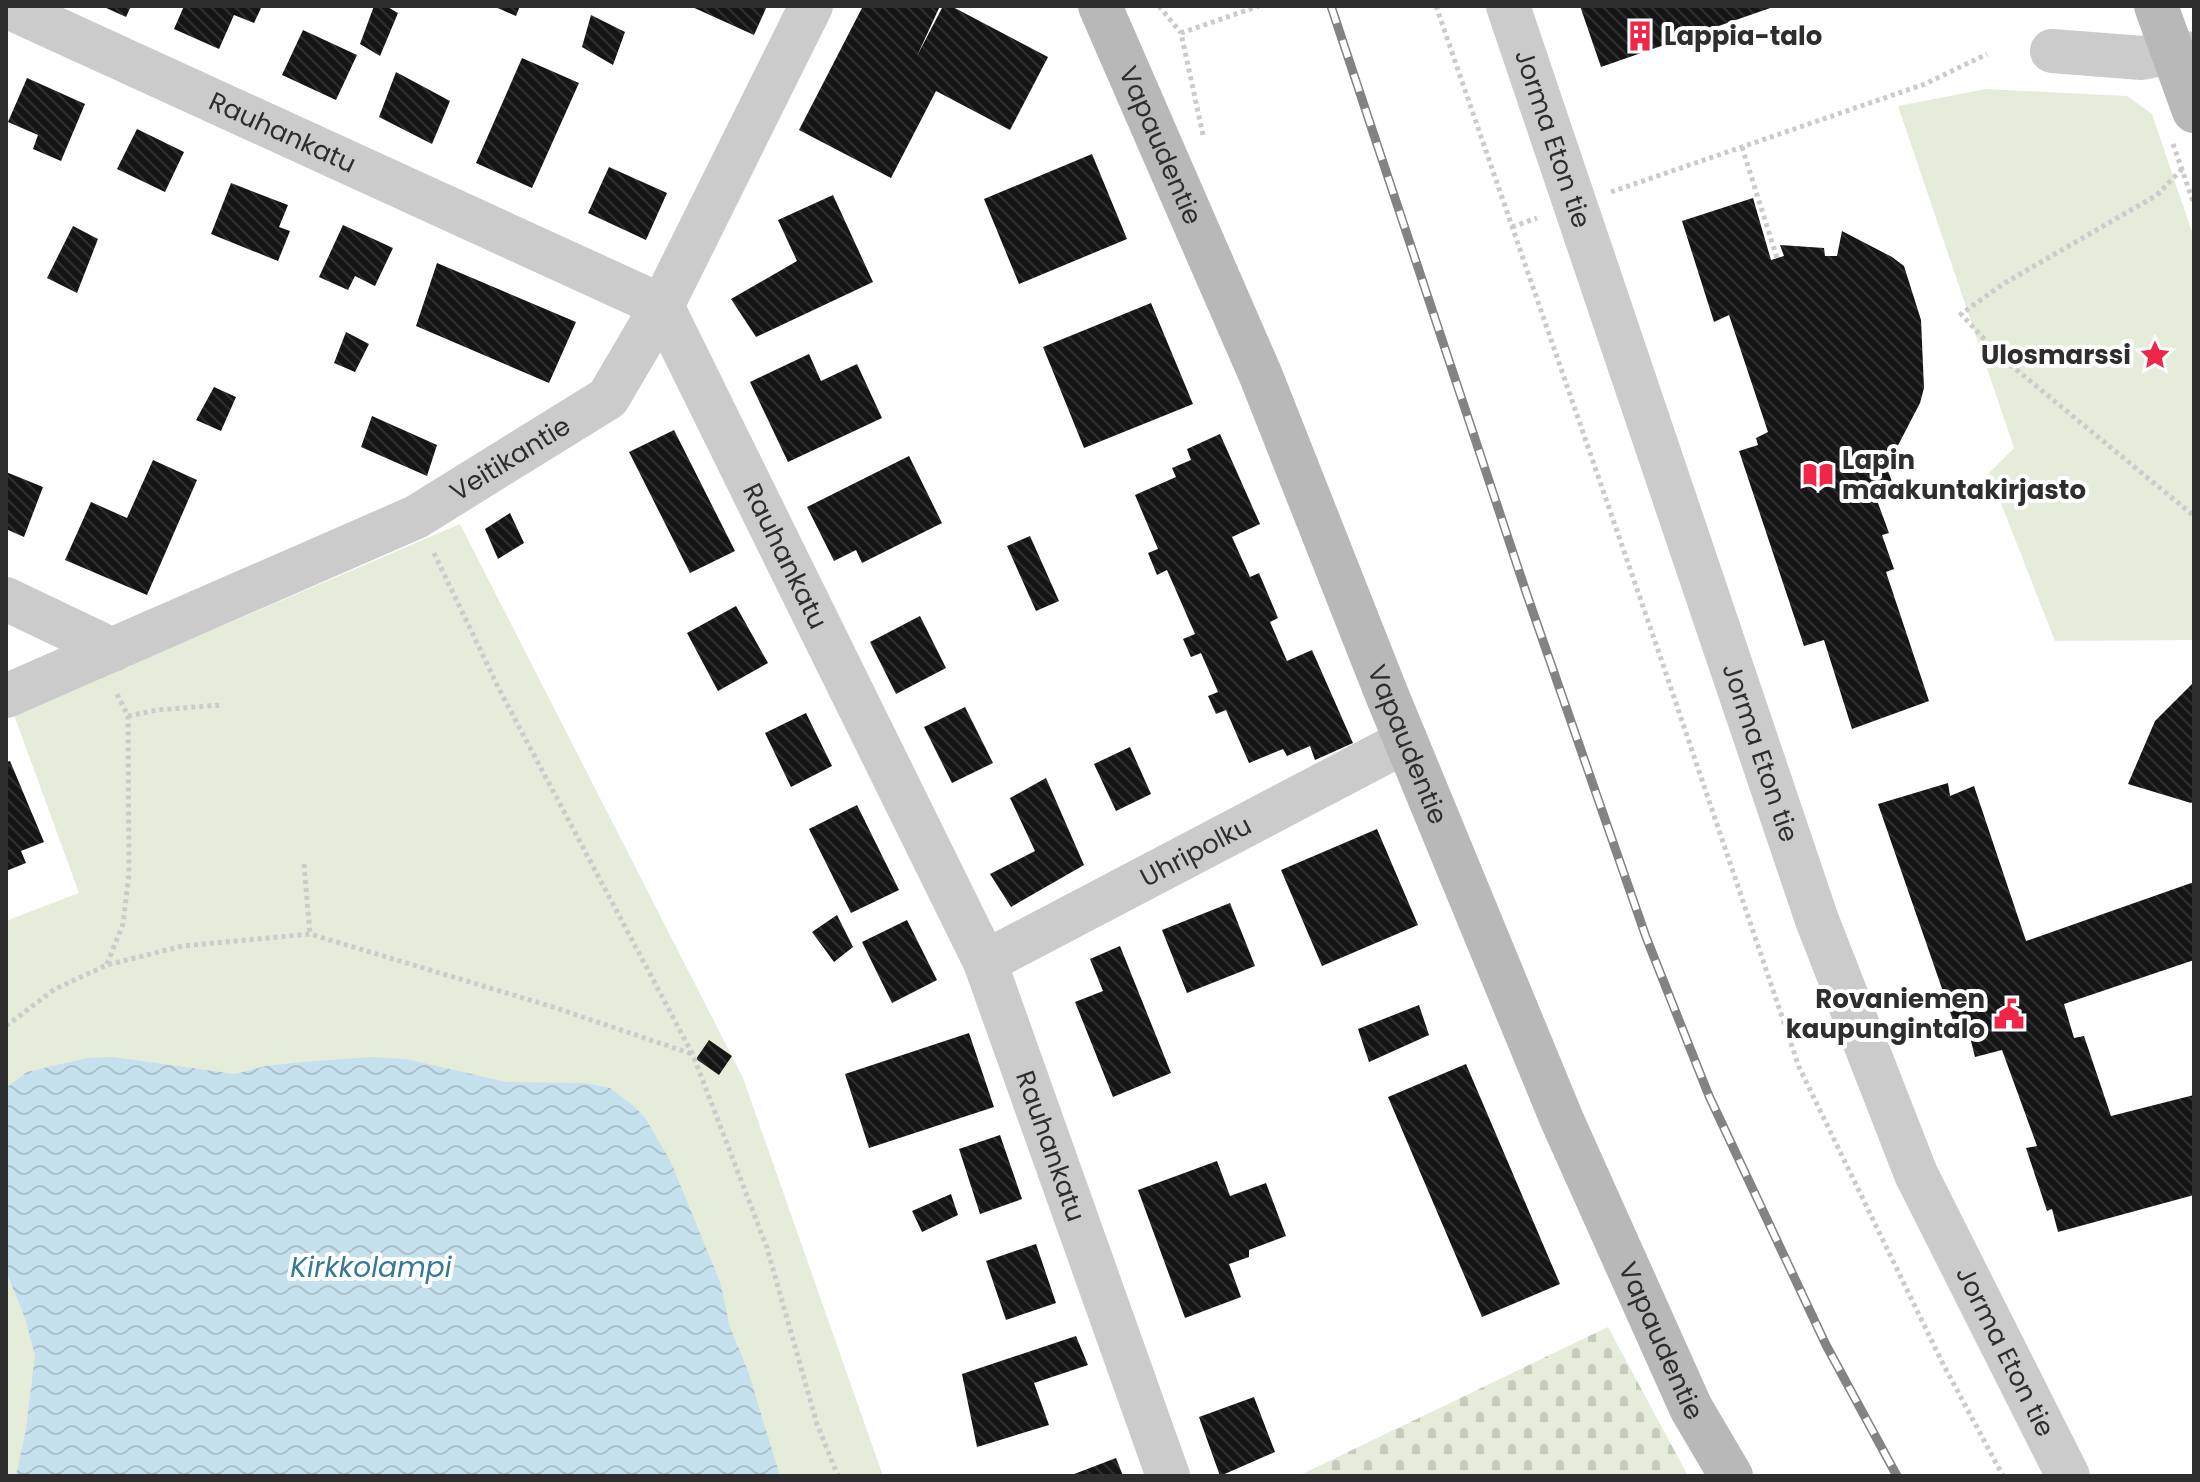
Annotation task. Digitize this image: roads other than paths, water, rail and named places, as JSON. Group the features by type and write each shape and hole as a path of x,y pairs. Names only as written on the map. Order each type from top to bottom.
{"street":[{"name":"Rauhankatu","path":"6,6 662,306 985,962 1168,1476"},
{"name":"Veitikantie","path":"6,696 416,517 608,398 662,306 811,6"},
{"name":"Vapaudentie","path":"1100,6 1261,376 1406,741 1562,1120 1691,1408 1731,1476"},
{"name":"Jorma Eton tie","path":"1508,6 1817,920 1916,1174 2068,1476"},
{"path":"2156,6 2187,46 2194,111"},
{"path":"2052,51 2142,58 2187,46"},
{"path":"6,599 106,653"},
{"name":"Uhripolku","path":"985,962 1406,741"}],"water":[{"name":"Kirkkolampi","path":"113,1057 235,1074 266,1066 302,1062 371,1057 406,1059 506,1082 585,1083 610,1088 645,1118 670,1160 720,1282 730,1327 748,1371 780,1476 16,1476 26,1429 35,1355 25,1318 6,1271 6,1088 27,1072 87,1058"}],"railway":[{"path":"1331,6 1526,592 1646,937 1709,1096 1826,1345 1897,1476"}],"place":[{"name":"Lappia-talo","path":"1640,36"},
{"name":"Ulosmarssi","path":"2155,355"},
{"name":"Lapin maakuntakirjasto","path":"1818,475"},
{"name":"Rovaniemen kaupungintalo","path":"2009,1014"}]}
